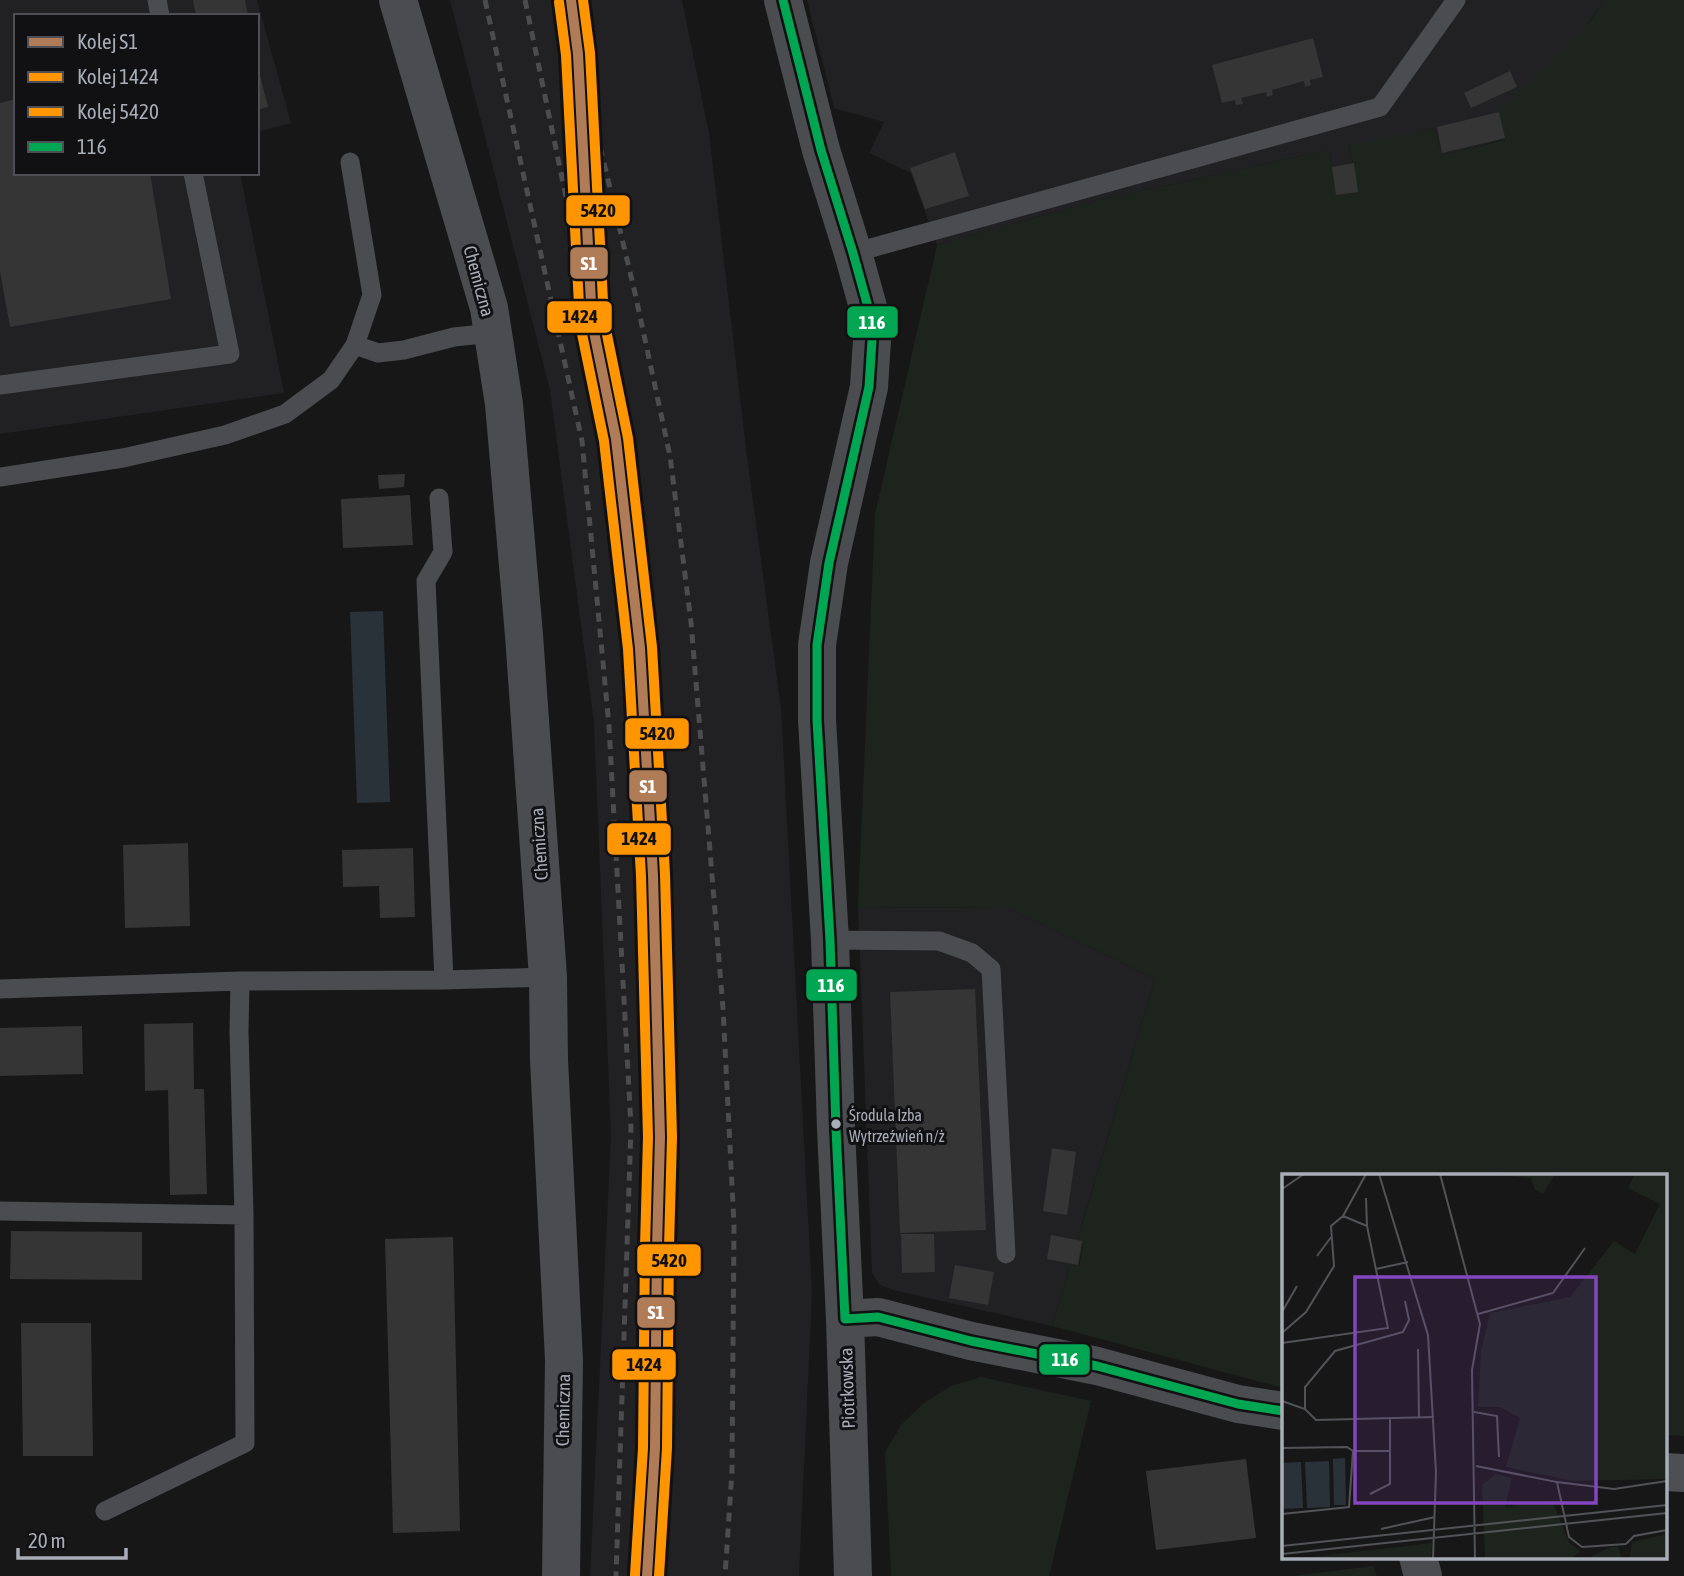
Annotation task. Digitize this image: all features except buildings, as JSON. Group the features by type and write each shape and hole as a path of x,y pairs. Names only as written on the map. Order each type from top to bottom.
{"main road":[{"path":"1666,1472 1684,1474"}],"street":[{"name":"Chemiczna","path":"398,0 489,308 504,404 524,635 548,977 549,1060 564,1360 561,1576"},
{"name":"Piotrkowska","path":"783,0 821,150 873,325 869,387 829,563 817,646 817,720 830,940 853,1576"},
{"path":"845,1319 878,1317 971,1341 1097,1366 1238,1404 1282,1411"},
{"path":"1419,1558 1423,1576"}],"lane":[{"path":"853,253 1380,107 1456,0"},
{"path":"0,477 123,458 225,435 285,414 331,380 355,345 372,295 350,162"},
{"path":"0,385 230,355 193,175"},
{"path":"355,345 378,353 404,350 454,337 492,333"},
{"path":"439,498 443,552 426,581 444,980"},
{"path":"830,940 939,941 972,953 991,969 1006,1254"},
{"path":"0,989 240,981 548,977"},
{"path":"105,1511 245,1443 240,981"},
{"path":"0,1211 244,1215"}],"shaded area":[{"path":"0,0 257,0 291,123 259,131 259,14 14,14 14,175 240,175 284,393 0,434"},
{"path":"450,0 682,0 709,133 747,457 781,708 812,1293 799,1576 590,1576 611,1135 594,723 550,390"},
{"path":"807,0 1605,0 1506,139 1442,155 1435,128 1349,147 1353,162 1332,166 1329,150 1099,200 937,245 911,173 869,153 884,122 834,108"},
{"path":"1605,0 1684,0 1684,1436 1666,1435 1666,1174 1282,1174 1282,1388 1052,1326 1070,1265 1079,1266 1085,1239 1078,1238 1155,979 1009,908 858,907 875,514 937,245 1099,200 1329,150 1332,166 1353,162 1349,146 1435,128 1442,155 1505,140 1499,111 1589,23"},
{"path":"383,611 390,802 357,803 350,612"},
{"path":"858,907 1009,908 1155,979 1078,1237 1085,1239 1078,1266 1070,1265 1052,1326 893,1290 880,1285 872,1273"},
{"path":"981,1377 1091,1401 1049,1576 891,1576 885,1452 902,1424 923,1404 951,1386"},
{"path":"1373,1566 1377,1576 1293,1576"}],"railway":[{"path":"485,0 582,441 609,726 631,1127 616,1576"},
{"path":"525,0 592,322"},
{"path":"578,54 635,293 670,456 691,622 723,1008 734,1225 732,1471 725,1576"}],"rail line":[{"name":"S1","path":"571,0 578,54 592,322 616,439 640,648 653,875 660,1137 655,1448 647,1576"},
{"name":"5420","path":"583,0 590,53 604,320 628,438 652,647 665,874 672,1137 667,1448 659,1576"},
{"name":"1424","path":"559,2 566,55 580,324 604,441 628,649 641,876 648,1137 643,1448 635,1575"}],"transit line":[{"name":"116","path":"783,0 821,150 873,325 869,387 829,563 817,645 817,720 830,940 845,1319"},
{"name":"116","path":"845,1319 878,1317 971,1341 1097,1366 1238,1404 1282,1411"}],"place":[{"name":"Środula Izba Wytrzeźwień n/ż","path":"836,1124"}]}
